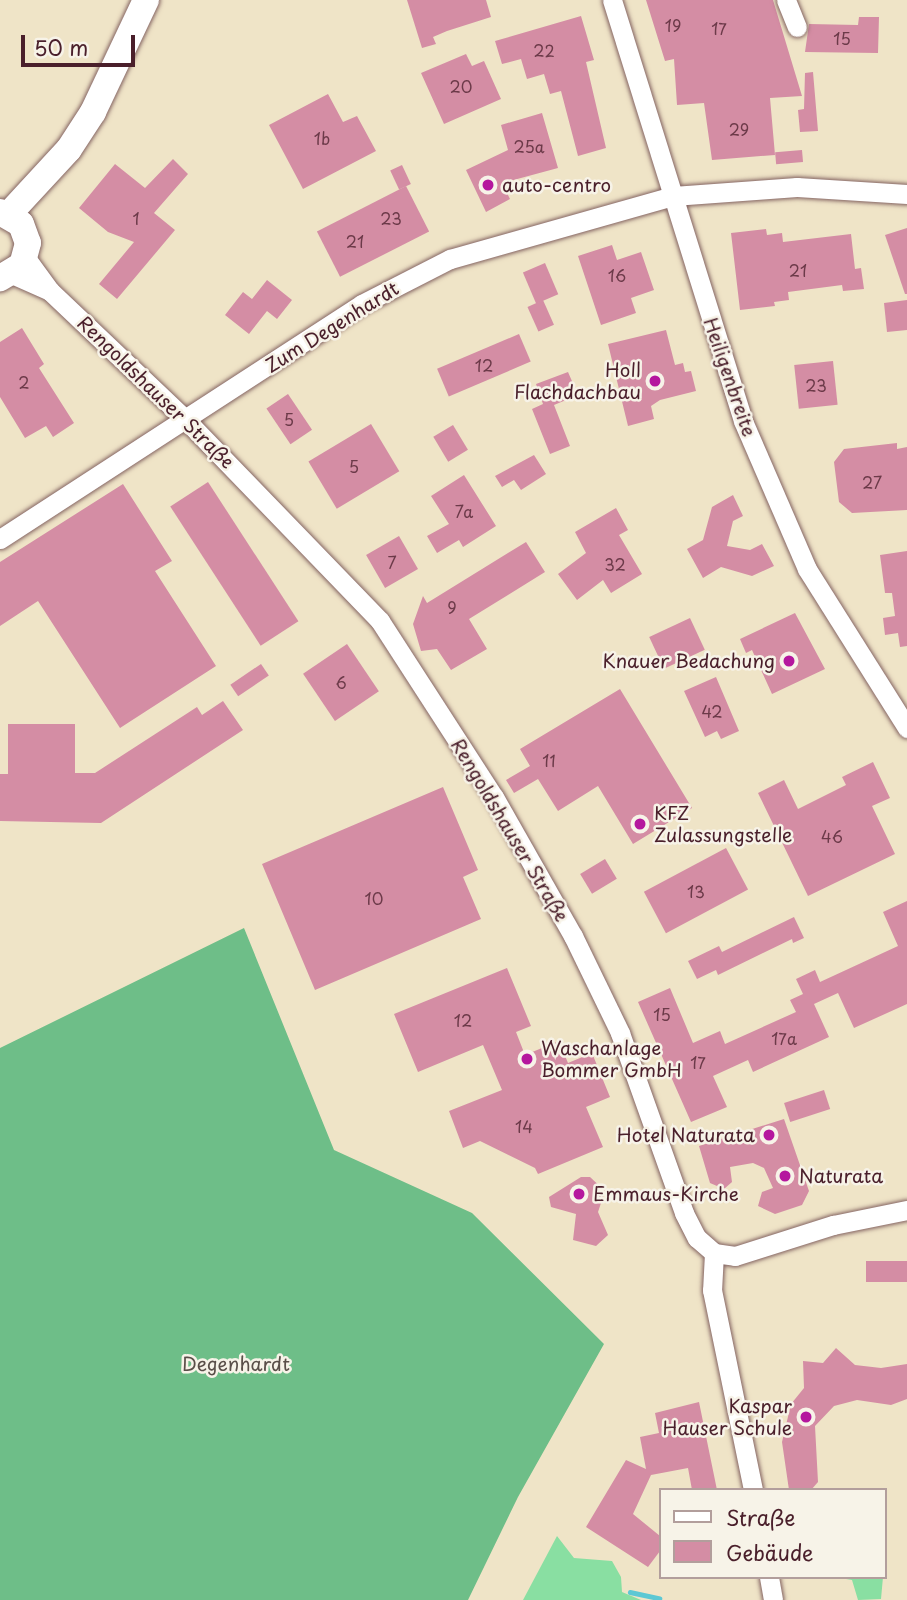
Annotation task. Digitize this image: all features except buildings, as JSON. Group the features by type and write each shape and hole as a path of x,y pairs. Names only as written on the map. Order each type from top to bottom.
{"main road":[{"path":"12,270 28,243 10,217 69,149 93,112 146,0"}],"street":[{"name":"Heiligenbreite","path":"612,0 743,421 771,491 841,630 907,728"},
{"path":"786,0 797,27"},
{"name":"Zum Degenhardt","path":"0,539 362,304 450,259 673,196 797,187 907,194"},
{"name":"Rengoldshauser Straße","path":"12,270 50,291 186,420 380,621 495,797 573,936 620,1033 684,1213 697,1238 714,1253"},
{"path":"753,1488 712,1290 714,1253 735,1256 833,1225 907,1210"},
{"path":"769,1579 773,1600"}],"green space":[{"name":"Degenhardt","path":"244,928 334,1150 472,1213 604,1344 518,1497 468,1600 0,1600 0,1048"},
{"path":"557,1536 574,1558 612,1561 621,1577 622,1592 641,1600 523,1600"},
{"path":"846,1579 883,1579 881,1599 858,1600 852,1580"}],"waterway":[{"path":"630,1592 659,1598"}],"place":[{"name":"auto-centro","path":"488,185"},
{"name":"Holl Flachdachbau","path":"655,381"},
{"name":"Knauer Bedachung","path":"789,661"},
{"name":"KFZ Zulassungstelle","path":"640,824"},
{"name":"Waschanlage Bommer GmbH","path":"527,1059"},
{"name":"Hotel Naturata","path":"769,1135"},
{"name":"Naturata","path":"785,1176"},
{"name":"Emmaus-Kirche","path":"579,1194"},
{"name":"Kaspar Hauser Schule","path":"806,1417"}]}
